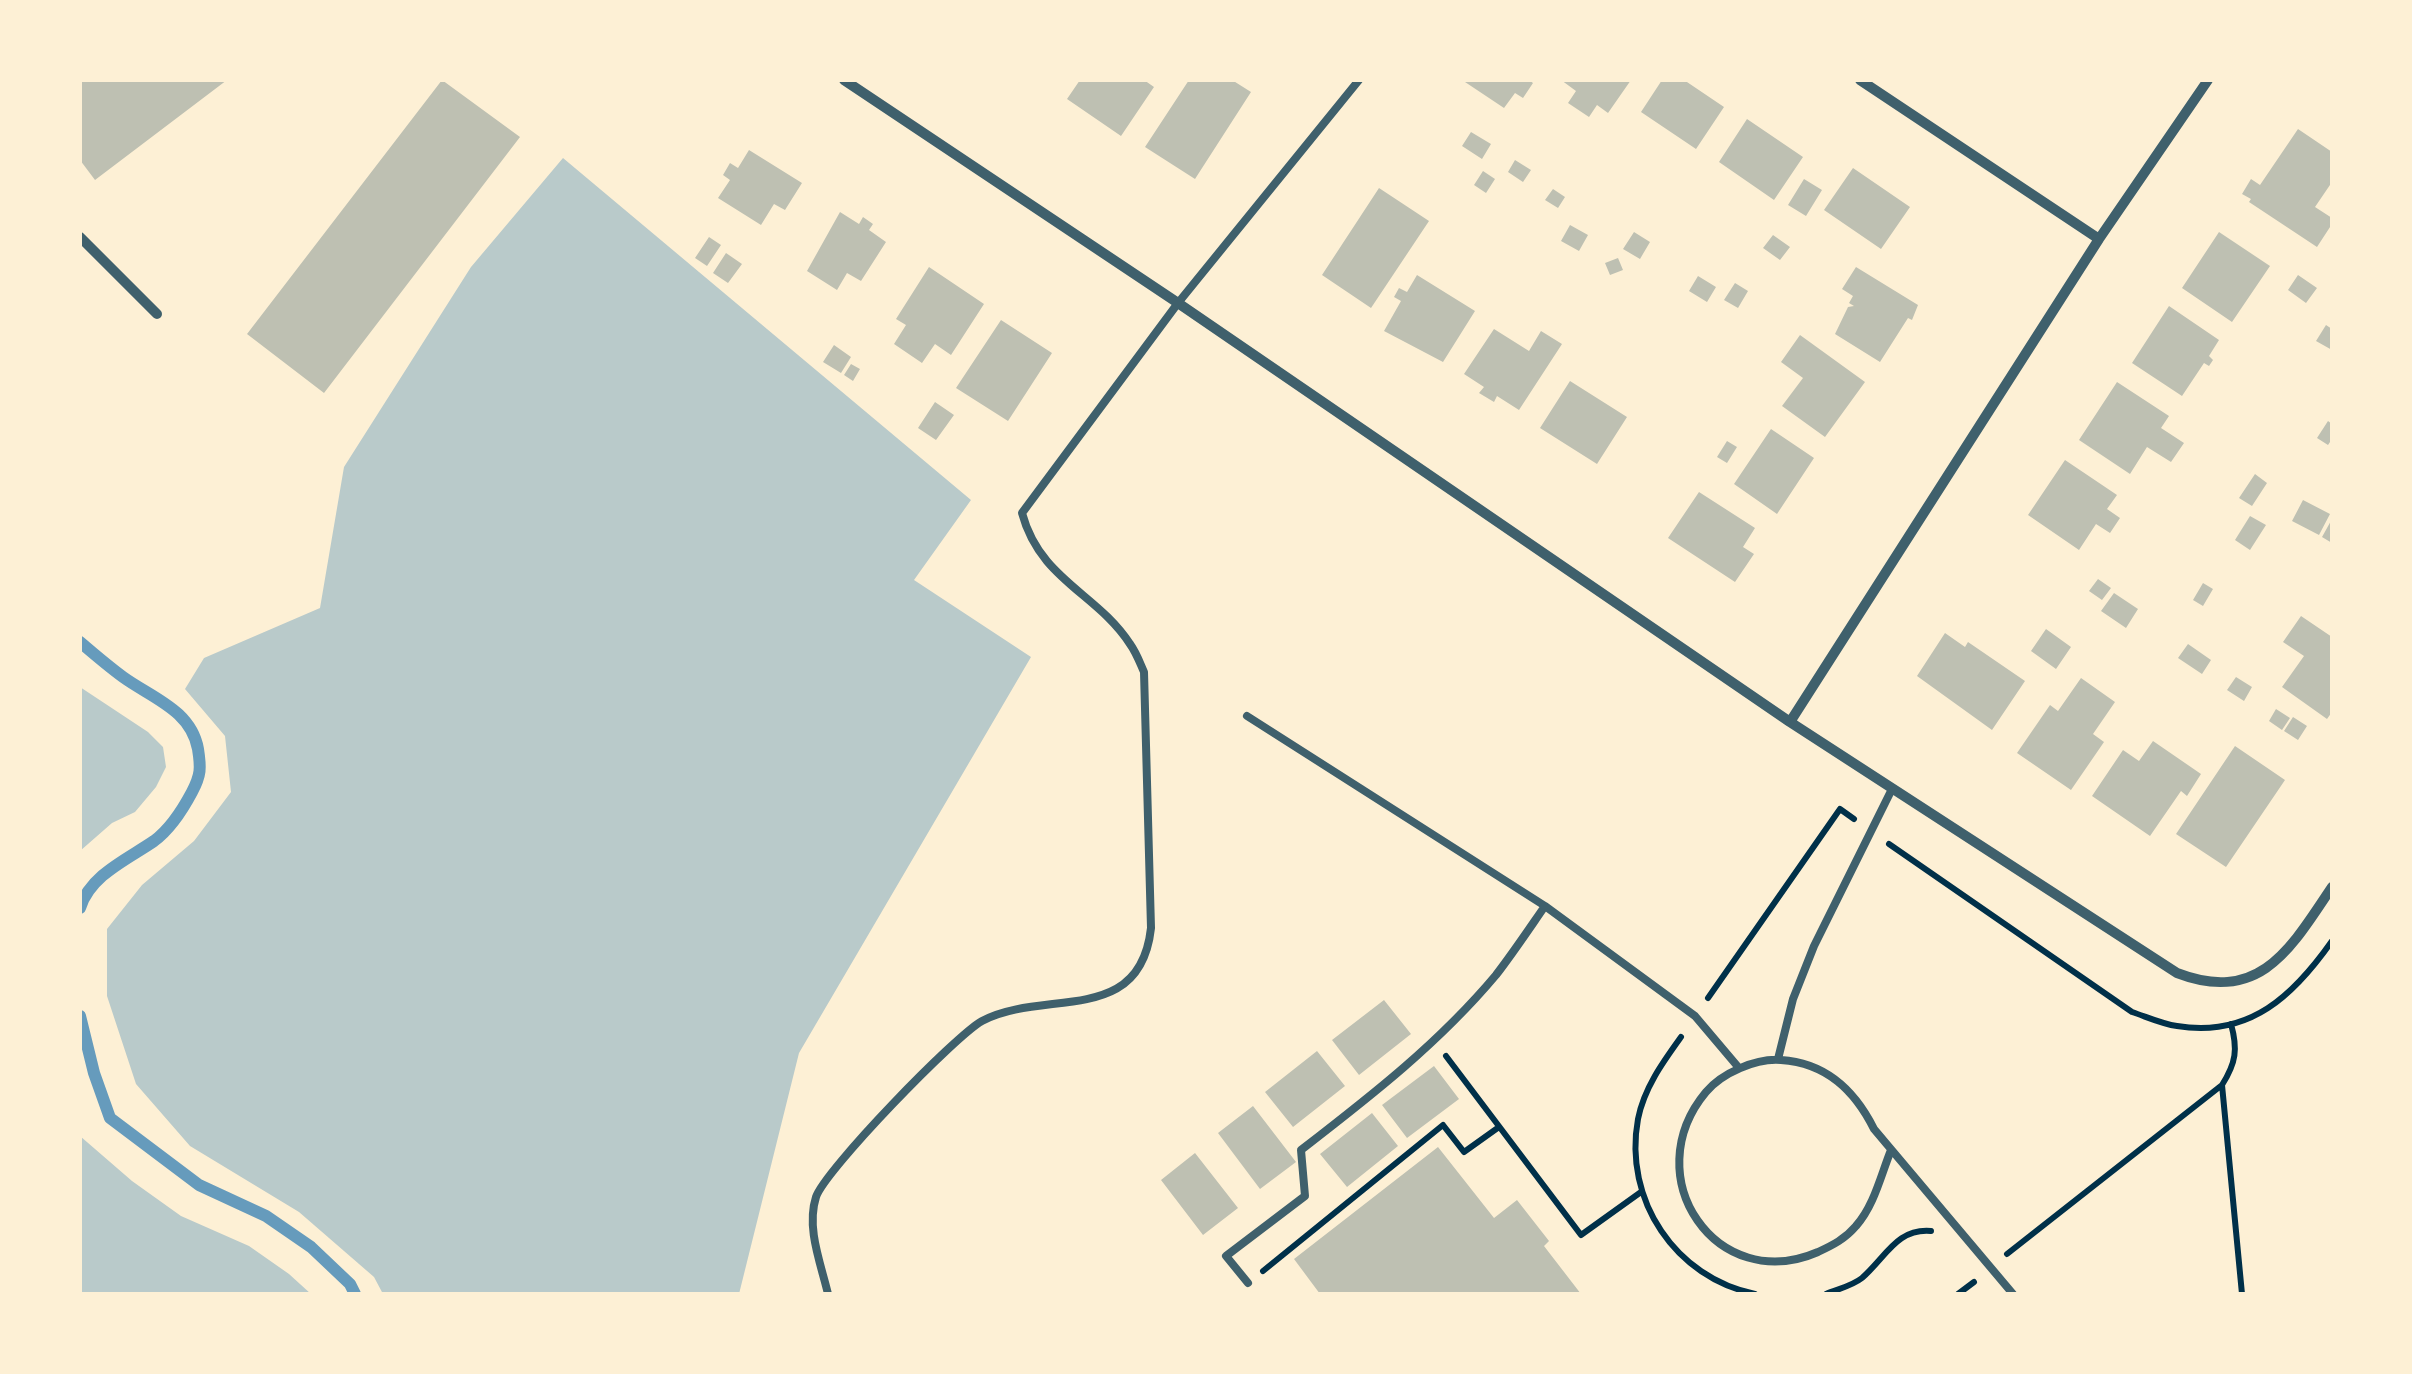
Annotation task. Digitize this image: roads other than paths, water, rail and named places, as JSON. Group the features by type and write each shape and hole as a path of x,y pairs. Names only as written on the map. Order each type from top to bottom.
{"street":[{"path":"844,80 1790,722 2177,973 2203,983 2242,982 2276,961 2302,932 2332,887"},
{"path":"1860,80 2098,239"},
{"path":"1790,722 2098,239 2208,80"},
{"path":"80,237 156,314"}],"lane":[{"path":"828,1294 812,1218 817,1194 835,1169 954,1041 984,1020 1029,1007 1089,1000 1119,988 1135,973 1148,952 1151,928 1144,672 1130,642 1058,577 1028,535 1022,514 1178,304 1360,80"},
{"path":"1247,716 1545,906 1695,1016 1739,1068"},
{"path":"1778,1059 1793,1000 1814,946 1892,788"},
{"path":"1248,1283 1226,1256 1305,1196 1301,1150 1397,1076 1434,1040 1497,973 1545,906"},
{"path":"1892,1150 1856,1226 1838,1243 1798,1260 1755,1260 1733,1252 1718,1242 1688,1207 1680,1186 1680,1136 1692,1109 1711,1086 1739,1068 1778,1059 1810,1065 1840,1081 1861,1103 1874,1130 1892,1150 2013,1294"}],"waterway":[{"path":"80,642 179,715 194,736 200,766 192,792 170,825 154,841 101,877 80,908"},
{"path":"80,1016 110,1118 199,1185 266,1216 311,1247 350,1284 355,1294"}]}
